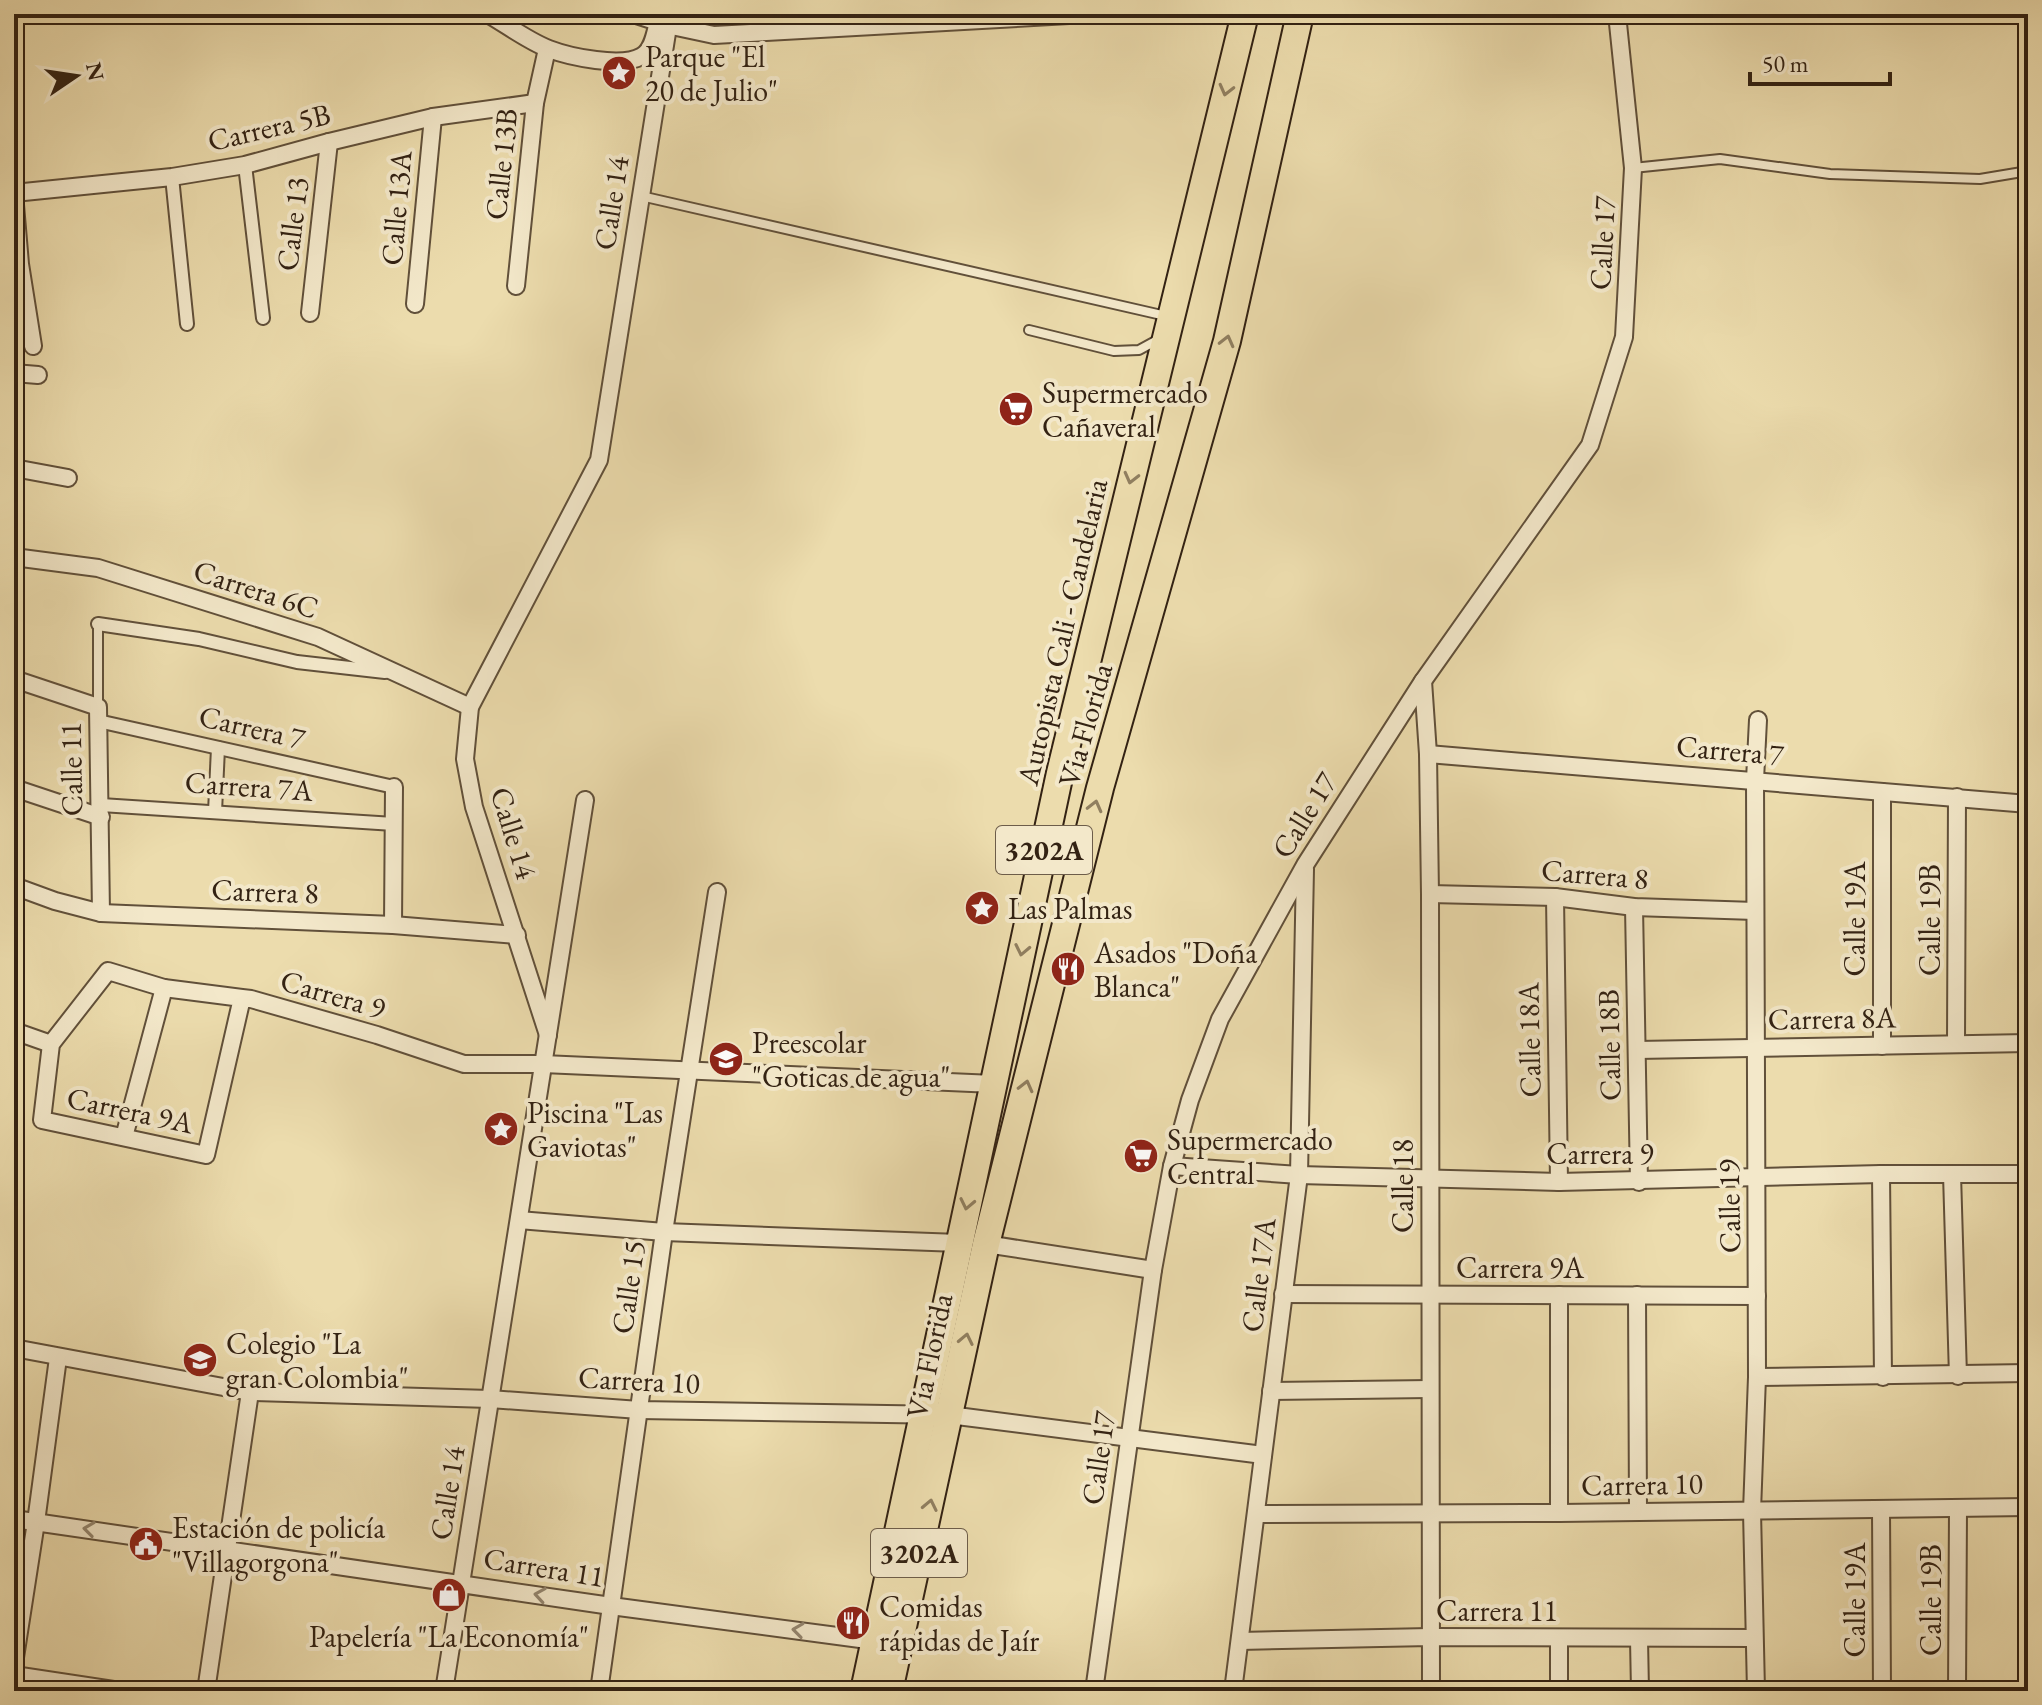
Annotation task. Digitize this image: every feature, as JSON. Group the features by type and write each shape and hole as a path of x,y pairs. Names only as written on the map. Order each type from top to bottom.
{"main road":[{"name":"Autopista Cali - Candelaria","path":"864,1691 936,1415 959,1243 1060,773 1245,14"},
{"name":"Via Florida","path":"889,1691 936,1415 986,1244 1100,788 1227,341 1300,14"}],"street":[{"path":"488,14 547,49 588,58 626,61 642,56 650,49 665,21"},
{"path":"633,14 714,35 1087,14"},
{"name":"Calle 17","path":"1094,1691 1153,1270 1172,1166 1190,1100 1220,1019 1305,865 1423,681 1590,445 1624,337 1633,168 1617,14"},
{"name":"Calle 14","path":"444,1691 548,1035 474,807 465,759 470,707 599,460 665,21"},
{"name":"Calle 13B","path":"516,286 535,103 547,49"},
{"name":"Carrera 5B","path":"14,193 172,177 245,165 433,117 535,103"},
{"name":"Calle 13A","path":"415,304 433,117"},
{"name":"Calle 13","path":"310,313 329,142"},
{"path":"245,165 263,318"},
{"path":"172,177 187,324"},
{"path":"14,193 20,264 33,346"},
{"path":"14,373 38,375"},
{"path":"14,468 68,478"},
{"name":"Carrera 6C","path":"14,557 98,568 318,637 470,707"},
{"path":"98,624 199,639 297,662 392,673"},
{"name":"Carrera 7","path":"14,679 98,714 218,748 394,787"},
{"name":"Calle 18","path":"1423,681 1428,754 1430,894 1431,1691"},
{"name":"Calle 11","path":"98,714 101,913"},
{"name":"Calle 19","path":"1756,1691 1752,1511 1757,1377 1755,780 1758,720"},
{"path":"215,812 218,748"},
{"name":"Carrera 7","path":"1428,754 2028,804"},
{"path":"393,925 394,787"},
{"name":"Carrera 7A","path":"14,788 101,811 215,812 394,824"},
{"name":"Calle 19A","path":"1882,792 1882,1046"},
{"name":"Calle 19B","path":"1956,1043 1957,797"},
{"path":"548,1035 585,800"},
{"name":"Calle 17A","path":"1233,1691 1299,1175 1305,865"},
{"name":"Carrera 8","path":"14,886 101,913 393,925 517,935"},
{"name":"Calle 15","path":"599,1691 664,1232 717,892"},
{"name":"Carrera 8","path":"1430,894 1555,897 1634,907 1755,911"},
{"name":"Calle 18A","path":"1555,897 1559,1182"},
{"name":"Calle 18B","path":"1634,907 1639,1182"},
{"name":"Carrera 9","path":"51,1044 108,971 164,988 242,998 377,1035 464,1064 543,1064"},
{"path":"124,1137 164,988"},
{"name":"Carrera 9A","path":"51,1044 42,1120 206,1155 242,998"},
{"path":"14,1031 51,1044"},
{"name":"Carrera 8A","path":"1637,1050 2028,1043"},
{"path":"543,1064 994,1084"},
{"name":"Carrera 9","path":"1172,1166 1299,1175 1559,1182 1881,1174 2028,1174"},
{"path":"1881,1174 1883,1377"},
{"path":"1952,1174 1958,1376"},
{"path":"519,1220 664,1232 959,1243"},
{"path":"986,1244 1153,1270"},
{"name":"Carrera 9A","path":"1283,1294 1757,1296"},
{"path":"1559,1295 1559,1513"},
{"path":"1637,1295 1638,1511"},
{"name":"Carrera 10","path":"14,1348 250,1392 490,1399 639,1410 936,1415 1263,1455"},
{"path":"14,1664 58,1358"},
{"path":"1757,1377 2028,1373"},
{"path":"1271,1391 1430,1389"},
{"path":"206,1691 250,1392"},
{"name":"Carrera 10","path":"1256,1514 2028,1507"},
{"name":"Calle 19A","path":"1881,1509 1882,1691"},
{"name":"Calle 19B","path":"1957,1691 1958,1510"},
{"name":"Carrera 11","path":"14,1519 875,1641"},
{"name":"Carrera 11","path":"1240,1641 1430,1637 1754,1638"},
{"path":"1559,1638 1559,1691"},
{"path":"1639,1639 1640,1691"},
{"path":"14,1675 120,1691"}],"lane":[{"path":"1633,168 1720,159 1830,174 1980,179 2028,171"},
{"path":"640,196 1168,327"},
{"path":"1029,330 1128,352 1139,350 1168,327"},
{"name":"Calle 11","path":"98,624 98,714"}],"place":[{"name":"Parque \"El 20 de Julio\"","path":"619,73"},
{"name":"Supermercado Cañaveral","path":"1016,409"},
{"name":"Las Palmas","path":"982,908"},
{"name":"Asados \"Doña Blanca\"","path":"1068,969"},
{"name":"Preescolar \"Goticas de agua\"","path":"726,1059"},
{"name":"Piscina \"Las Gaviotas\"","path":"501,1129"},
{"name":"Supermercado Central","path":"1141,1156"},
{"name":"Colegio \"La gran Colombia\"","path":"200,1360"},
{"name":"Estación de policía \"Villagorgona\"","path":"146,1544"},
{"name":"Papelería \"La Economía\"","path":"449,1595"},
{"name":"Comidas rápidas de Jaír","path":"853,1623"}]}
